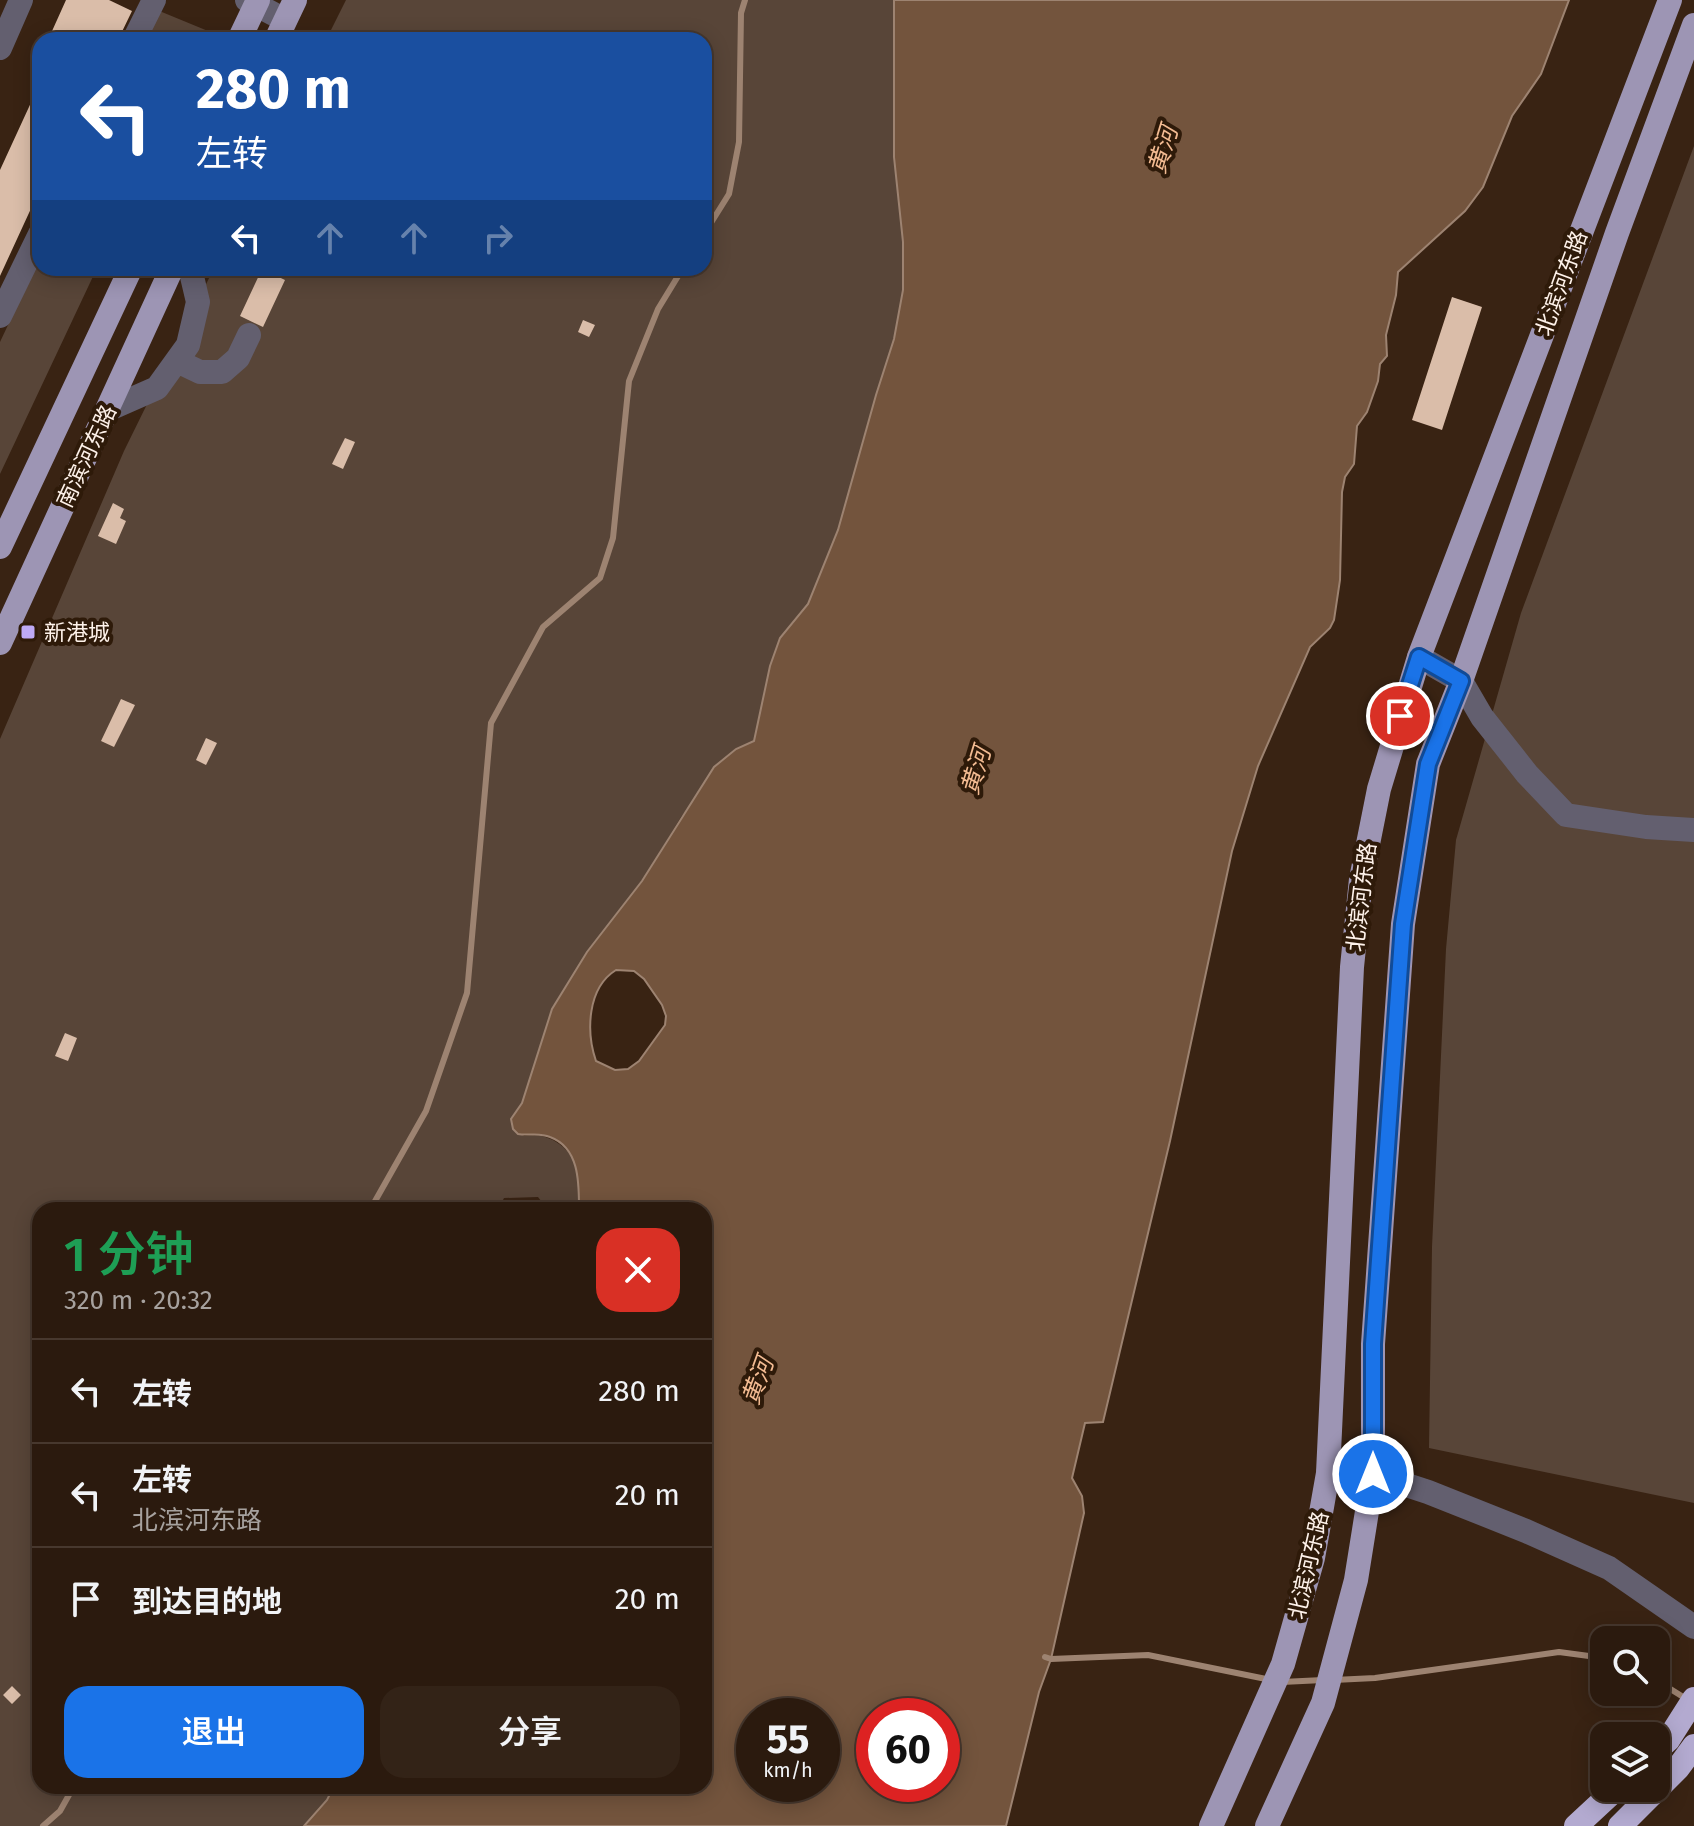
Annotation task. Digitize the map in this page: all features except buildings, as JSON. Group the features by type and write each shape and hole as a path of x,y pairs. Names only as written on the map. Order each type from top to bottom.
{"highway":[{"path":"1670,1737 1694,1699"},
{"path":"1620,1826 1678,1768 1694,1746"},
{"path":"1576,1826 1602,1802"}],"main road":[{"name":"北滨河东路","path":"1211,1826 1283,1664 1313,1558 1328,1473 1356,923 1379,789 1419,657 1670,0"},
{"path":"242,32 253,1"},
{"name":"北滨河东路","path":"1267,1826 1323,1703 1356,1580 1373,1474 1373,1344 1403,924 1428,764 1461,681 1617,233 1694,25"},
{"name":"南滨河东路","path":"1,543 127,276"},
{"name":"南滨河东路","path":"0,643 168,276"}],"street":[{"path":"0,48 21,0"},
{"path":"138,32 154,0"},
{"path":"253,1 285,20"},
{"path":"0,316 32,250"},
{"path":"107,410 157,388 188,345 198,302 192,276"},
{"path":"177,361 200,372 222,372 238,358 249,335"},
{"path":"1419,657 1461,681 1482,717 1527,774 1566,815 1646,827 1694,830"},
{"path":"1328,1473 1373,1474 1470,1509 1609,1568 1694,1627"}],"shaded area":[{"path":"346,0 894,0 894,157 903,242 903,290 894,339 838,530 808,604 800,616 754,741 735,749 681,817 642,881 587,952 552,1009 522,1103 511,1119 524,1136 543,1136 552,1140 573,1158 579,1177 579,1202 542,1202 538,1197 504,1198 502,1202 32,1202 32,1794 330,1794 304,1826 0,1826 0,739 124,451 210,276 712,276 712,32 330,32"},
{"path":"157,10 208,31 208,32 147,32"},
{"path":"1694,146 1694,1503 1429,1448 1432,1247 1446,949 1456,840 1521,613"},
{"path":"32,274 93,276 0,474 0,342"}],"water":[{"name":"黄河","path":"894,0 1569,0 1541,74 1512,116 1483,187 1465,211 1398,272 1386,335 1387,356 1380,364 1378,381 1367,412 1357,426 1354,464 1345,477 1342,492 1340,580 1334,620 1310,647 1258,766 1232,851 1170,1141 1103,1422 1085,1423 1072,1478 1082,1496 1084,1513 1051,1659 1039,1692 1006,1826 304,1826 330,1794 712,1794 712,1202 579,1202 576,1168 567,1149 546,1136 518,1134 513,1129 511,1119 522,1103 552,1009 587,952 642,881 714,767 736,749 754,741 770,666 780,638 808,604 838,530 894,339 903,290 903,242 894,157","holes":["616,970 634,971 644,979 662,1005 665,1025 639,1061 628,1069 615,1070 596,1061 590,1024 594,999 606,978"]}],"waterway":[{"path":"712,221 729,194 739,142 741,13 745,0"},
{"path":"375,1202 426,1111 467,993 491,723 543,627 600,578 613,538 629,381 658,309 678,276"},
{"path":"1334,1680 1375,1678 1559,1652 1590,1656"},
{"path":"1045,1657 1148,1655 1271,1680"},
{"path":"1282,1682 1323,1680"},
{"path":"1670,1689 1688,1700"},
{"path":"43,1826 60,1811 70,1794"}],"place":[{"name":"新港城","path":"28,632"}],"route":[{"path":"1373,1474 1373,1344 1403,924 1428,764 1461,681 1419,657 1400,716"}]}
